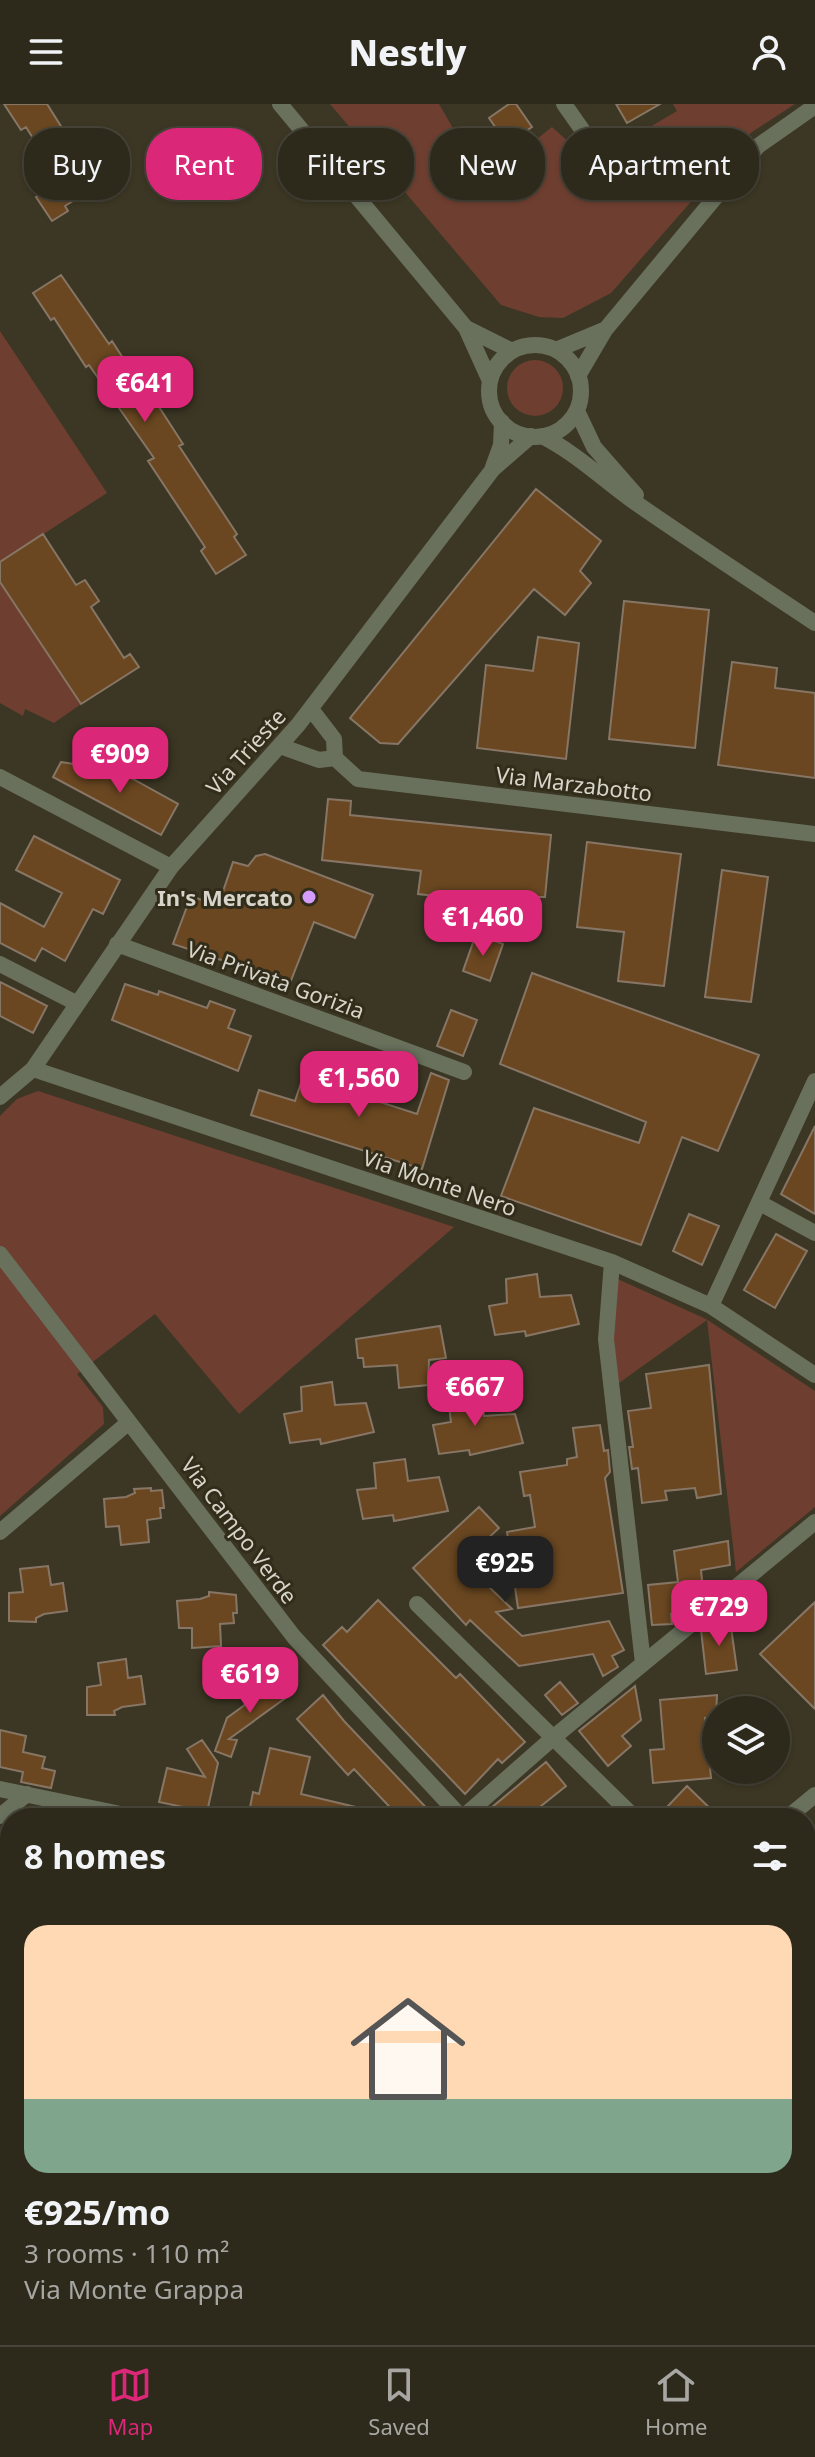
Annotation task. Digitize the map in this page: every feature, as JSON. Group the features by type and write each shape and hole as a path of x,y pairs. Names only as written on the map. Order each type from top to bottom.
{"street":[{"path":"280,104 466,328 490,381"},
{"path":"564,104 581,128"},
{"path":"578,376 605,330 758,146 815,106"},
{"path":"466,328 512,351"},
{"path":"556,350 605,330"},
{"path":"536,436 558,430 577,411 581,393 575,367 556,350 529,345 512,351 498,363 490,381 489,398 508,428 566,448 584,466 656,517 815,623"},
{"path":"577,411 594,447 656,517"},
{"name":"Via Trieste","path":"493,469 501,445 502,422"},
{"name":"Via Trieste","path":"0,1097 33,1069 171,867 311,709 493,469 536,436"},
{"path":"280,746 319,760 335,758 334,739 311,709"},
{"name":"Via Marzabotto","path":"335,758 358,779 815,834"},
{"path":"0,777 171,867"},
{"name":"Via Privata Gorizia","path":"117,944 464,1072"},
{"path":"0,964 76,1003"},
{"name":"Via Monte Nero","path":"33,1069 612,1262 711,1306 815,1375"},
{"path":"711,1306 815,1081"},
{"path":"760,1203 815,1233"},
{"name":"Via Campo Verde","path":"0,1254 294,1637 453,1808"},
{"path":"612,1262 606,1339 643,1663"},
{"path":"0,1532 129,1422"},
{"path":"473,1808 554,1737 815,1522"},
{"path":"417,1604 625,1808"},
{"path":"0,1789 93,1808"},
{"path":"10,1808 27,1794"},
{"path":"799,1808 815,1795"}],"shaded area":[{"path":"330,104 439,104 453,128 430,128 430,200 545,200 545,133 552,127 561,135 561,200 692,200 611,293 563,318 539,317 501,305 412,200 414,128 350,128"},
{"path":"673,104 795,104 758,128 648,128 677,111"},
{"path":"0,331 107,493 0,562"},
{"path":"535,360 555,368 563,388 555,408 535,416 515,408 507,388 515,368"},
{"path":"0,582 81,704 54,723 25,709 23,716 0,703"},
{"path":"38,1091 454,1227 239,1414 155,1314 77,1374 103,1407 104,1424 0,1516 0,1116 17,1099"},
{"path":"611,1276 706,1319 815,1391 815,1507 736,1572 707,1320 612,1388"}],"building":[{"path":"4,104 47,104 62,128 26,127 21,130"},
{"path":"509,104 516,104 532,127 496,128 489,118"},
{"path":"616,104 660,104 627,123"},
{"path":"38,200 74,200 65,206 68,211 52,221"},
{"path":"61,275 109,344 112,341 145,392 148,390 183,444 179,446 237,534 234,537 246,555 216,574 201,551 205,547 148,461 154,458 89,365 86,367 54,318 51,320 33,293"},
{"path":"536,489 601,541 580,571 591,583 565,615 534,589 398,744 380,743 350,718"},
{"path":"43,534 76,585 85,580 99,601 91,607 124,658 130,654 139,667 81,704 0,582 0,562"},
{"path":"624,601 709,610 695,748 609,739"},
{"path":"538,637 579,643 566,759 477,748 486,665 533,671"},
{"path":"732,662 777,668 775,688 815,693 815,778 718,765"},
{"path":"61,762 80,765 82,762 108,777 113,768 178,804 161,835 53,777"},
{"path":"328,799 351,801 350,815 551,835 545,897 538,897 535,922 482,916 485,908 463,906 464,899 418,894 421,871 322,860"},
{"path":"34,836 120,880 103,914 93,909 65,961 42,948 35,961 0,943 0,903 44,927 62,893 16,870"},
{"path":"587,842 681,854 664,986 618,981 624,932 577,927"},
{"path":"265,854 373,895 355,938 314,922 290,983 173,944 191,896 218,906 233,862 248,866 256,856"},
{"path":"722,870 768,877 751,1002 705,997"},
{"path":"476,934 503,944 490,981 463,971"},
{"path":"532,973 759,1055 718,1151 682,1137 641,1245 501,1196 534,1108 639,1143 646,1122 500,1064"},
{"path":"0,982 47,1006 33,1033 0,1016"},
{"path":"125,984 158,995 159,991 207,1008 210,1001 235,1010 228,1028 251,1036 238,1071 112,1020"},
{"path":"451,1010 477,1020 463,1056 437,1046"},
{"path":"431,1073 449,1080 422,1169 251,1115 259,1090 295,1101 303,1077 417,1114"},
{"path":"815,1126 815,1214 781,1194"},
{"path":"689,1214 719,1226 702,1265 673,1251"},
{"path":"776,1234 807,1251 775,1308 744,1290"},
{"path":"537,1274 540,1297 571,1295 579,1324 526,1336 525,1331 495,1335 489,1306 507,1303 506,1279"},
{"path":"440,1326 446,1358 429,1360 428,1385 399,1388 397,1365 364,1367 363,1358 358,1358 356,1339"},
{"path":"709,1365 721,1494 697,1498 695,1488 665,1491 667,1500 642,1503 638,1468 632,1469 629,1447 633,1447 628,1411 651,1408 646,1374"},
{"path":"332,1382 335,1405 366,1403 374,1432 321,1444 320,1439 290,1443 284,1414 302,1411 301,1387"},
{"path":"481,1393 484,1416 515,1414 523,1443 470,1455 469,1450 439,1454 433,1425 451,1422 448,1398"},
{"path":"600,1425 604,1451 608,1450 610,1472 605,1478 623,1593 518,1608 507,1532 535,1527 530,1495 524,1496 520,1472 567,1465 567,1459 577,1457 573,1428"},
{"path":"405,1459 408,1481 439,1477 448,1511 394,1521 393,1515 363,1519 357,1490 376,1488 374,1463"},
{"path":"151,1488 151,1491 162,1490 164,1508 160,1508 161,1518 147,1520 149,1542 121,1545 119,1526 106,1527 104,1499 126,1497 135,1493 134,1489"},
{"path":"479,1507 499,1528 463,1562 512,1609 496,1612 522,1636 609,1621 624,1650 612,1656 618,1667 603,1676 593,1654 519,1666 470,1620 466,1625 413,1568"},
{"path":"728,1541 730,1565 701,1570 704,1599 688,1612 671,1614 672,1624 652,1625 648,1585 678,1582 674,1551"},
{"path":"48,1566 51,1585 63,1583 67,1611 44,1614 36,1618 36,1622 9,1621 9,1593 23,1592 20,1569"},
{"path":"209,1592 236,1595 234,1623 220,1624 221,1646 192,1648 192,1628 179,1628 177,1601 200,1599 209,1596"},
{"path":"378,1600 456,1678 460,1674 525,1742 502,1763 498,1759 465,1794 323,1645 342,1627 347,1632"},
{"path":"815,1602 815,1709 760,1654"},
{"path":"730,1620 737,1670 706,1674 701,1630 711,1622"},
{"path":"126,1659 128,1678 141,1676 145,1704 122,1707 114,1711 115,1715 87,1715 87,1687 101,1685 98,1663"},
{"path":"280,1679 291,1694 229,1739 237,1740 231,1757 215,1751 227,1718"},
{"path":"560,1682 578,1703 562,1715 545,1695"},
{"path":"635,1686 641,1720 622,1736 631,1746 608,1766 579,1731"},
{"path":"323,1695 427,1808 391,1808 354,1769 348,1775 297,1719"},
{"path":"702,1696 702,1779 653,1783 650,1750 664,1749 660,1700"},
{"path":"0,1730 26,1736 23,1752 45,1757 42,1768 55,1771 51,1788 21,1782 23,1772 0,1767"},
{"path":"202,1740 218,1763 208,1808 188,1808 159,1802 167,1768 205,1777 187,1749"},
{"path":"270,1748 310,1757 301,1794 360,1808 250,1808 253,1792 259,1794"},
{"path":"546,1762 566,1786 538,1808 491,1808"},
{"path":"687,1786 710,1808 668,1808"}],"place":[{"name":"In's Mercato","path":"309,897"}]}
